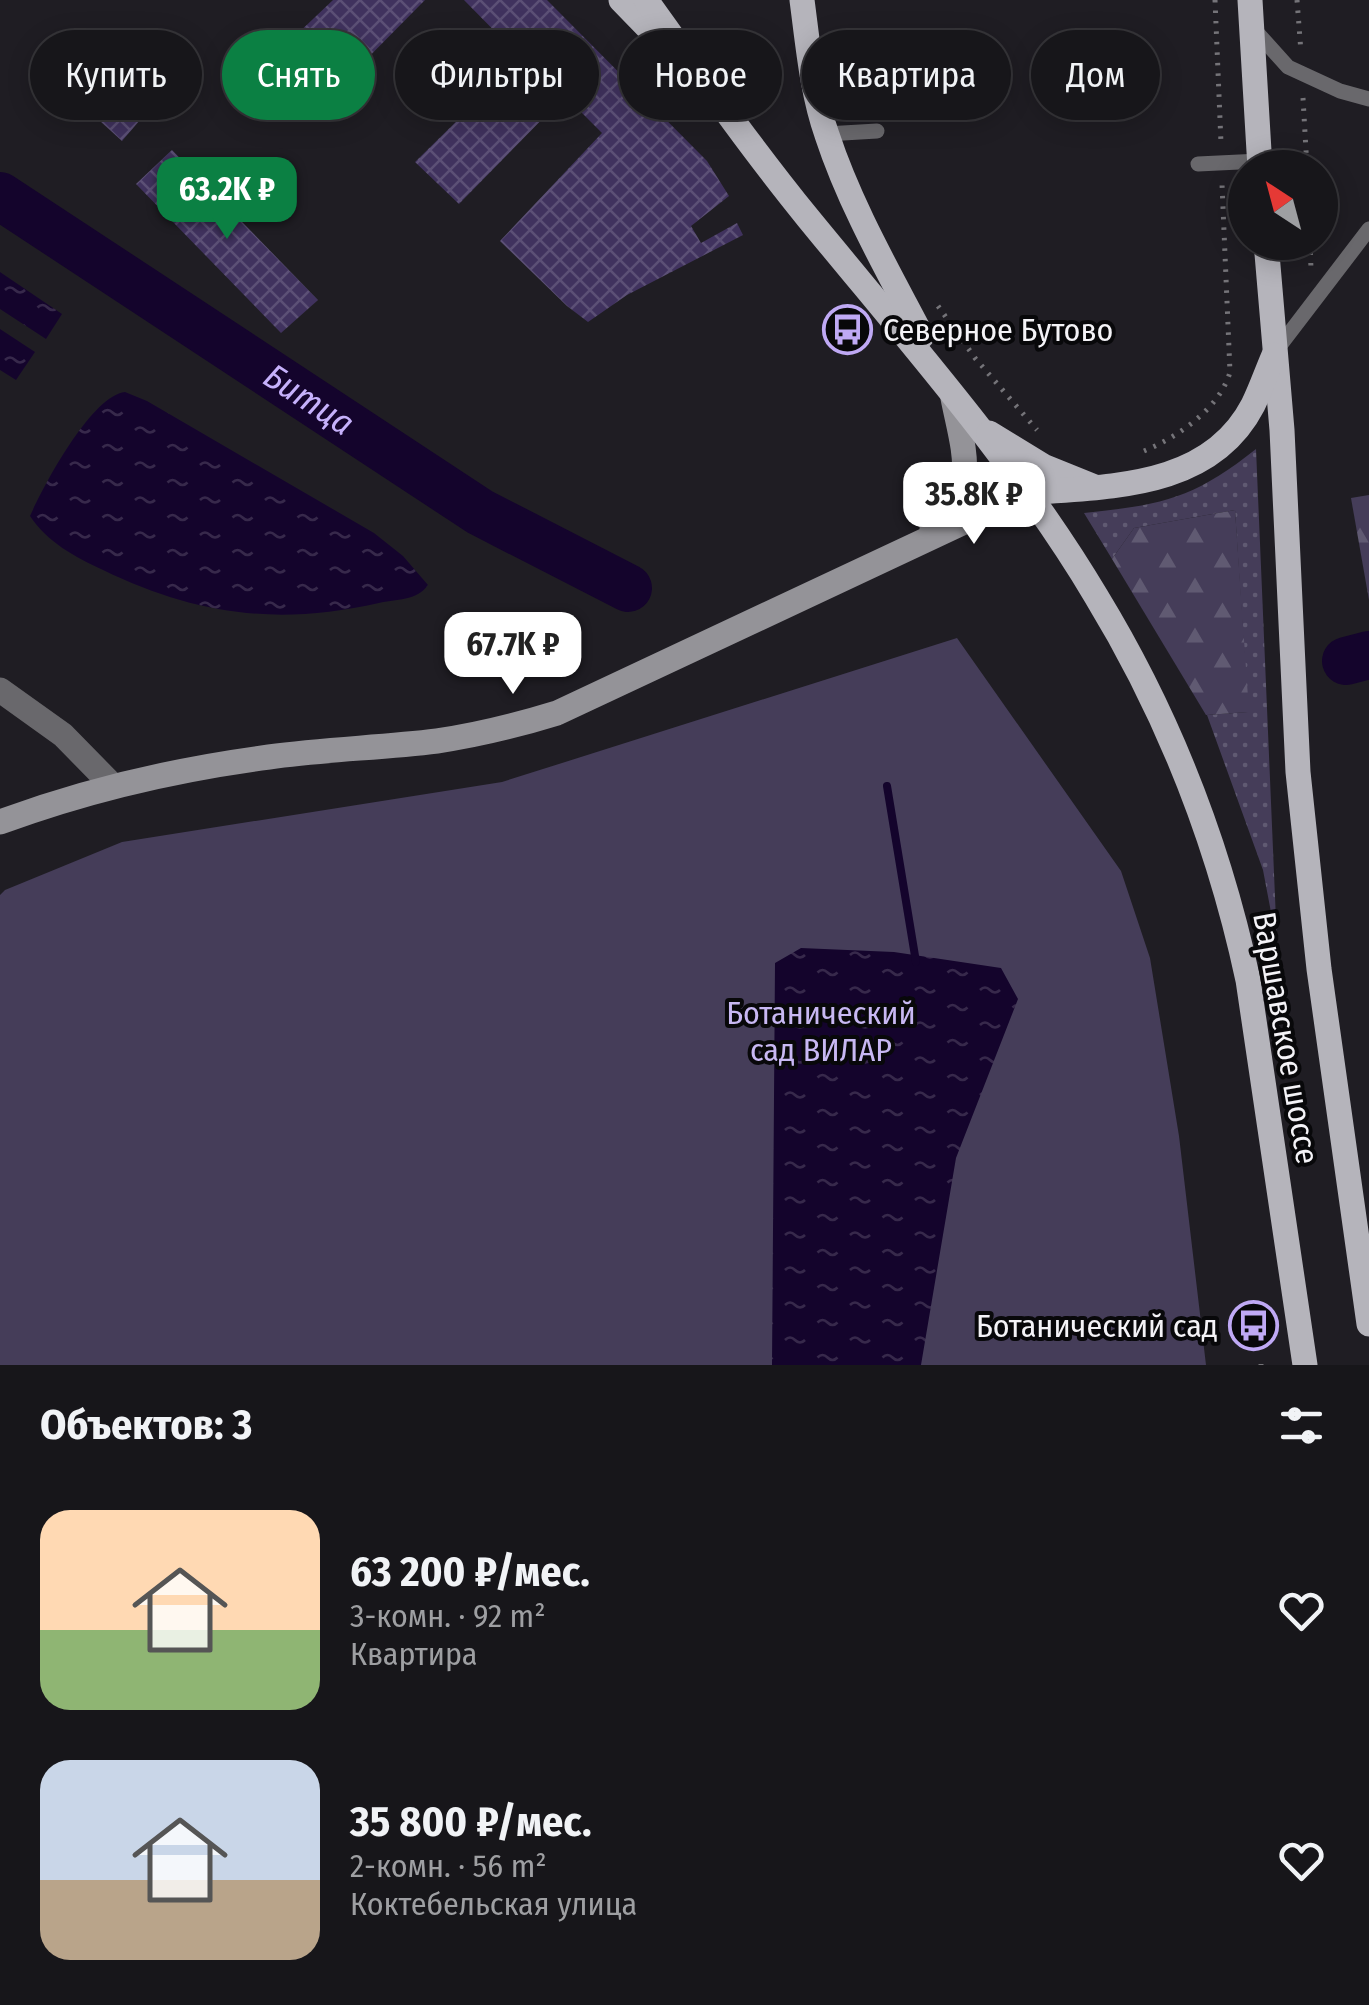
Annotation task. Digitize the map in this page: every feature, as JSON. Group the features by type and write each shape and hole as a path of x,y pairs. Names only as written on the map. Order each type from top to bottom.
{"main road":[{"path":"622,0 651,30"},
{"name":"Варшавское шоссе","path":"646,0 668,30"},
{"path":"802,0 811,68 826,134 870,235 954,398 989,434 1009,448 1095,487"},
{"path":"1250,0 1259,150"},
{"name":"Варшавское шоссе","path":"733,120 808,218 882,303 1026,493 1099,599 1148,693 1211,842 1248,980 1305,1365"},
{"name":"Варшавское шоссе","path":"1267,260 1283,448 1298,772 1319,969 1369,1324"},
{"path":"1026,493 1125,486 1180,470 1207,454 1252,407 1275,352"}],"street":[{"path":"900,552 950,515 960,498 964,456 954,398"},
{"path":"0,822 113,786 270,756 439,740 501,730 557,713 1026,493"},
{"path":"0,690 63,736 113,786"}],"lane":[{"path":"1252,27 1288,67 1340,92 1369,99"},
{"path":"826,134 877,131"},
{"path":"1198,164 1228,164"},
{"path":"1275,352 1369,229"}],"path":[{"path":"1215,0 1221,144"},
{"path":"1130,456 1148,450 1198,418 1226,386 1230,372 1222,181"},
{"path":"931,296 976,358 1026,419 1048,439"}],"green space":[{"path":"1256,449 1277,944 1263,870 1207,715 1248,712 1235,510 1134,528 1112,559 1084,513 1176,497 1214,479"},
{"path":"1369,495 1369,600 1351,498"},
{"path":"1235,510 1249,712 1206,715 1112,559 1134,528"},
{"name":"Ботанический сад ВИЛАР","path":"957,638 1121,871 1150,958 1179,1136 1206,1365 0,1365 0,895 5,890 122,842 502,782"}],"water":[{"path":"0,272 62,314 46,339 0,309"},
{"path":"0,329 35,352 16,380 0,370"},
{"path":"125,392 147,401 374,533 403,556 428,585 412,597 342,610 272,615 238,612 137,585 62,548 30,516 57,464 84,425 112,397"},
{"path":"801,948 894,952 1001,968 1018,999 956,1158 921,1365 772,1365 775,963"}],"building":[{"path":"333,0 425,0 375,51 375,30 301,30"},
{"path":"464,0 547,0 577,30 493,30"},
{"path":"599,52 619,72 619,120 666,120 707,161 729,196 691,226 701,243 737,223 743,235 627,295 588,322 500,241 602,133 589,120 599,120"},
{"path":"101,120 140,120 122,141"},
{"path":"458,120 541,120 459,204 415,162"},
{"path":"172,150 318,300 281,333 136,184"}],"waterway":[{"name":"Битца","path":"0,196 480,512 628,588"},
{"name":"Битца","path":"1346,661 1369,655"},
{"path":"887,786 916,962"}],"place":[{"name":"Северное Бутово","path":"848,330"},
{"name":"Ботанический сад","path":"1253,1326"}]}
